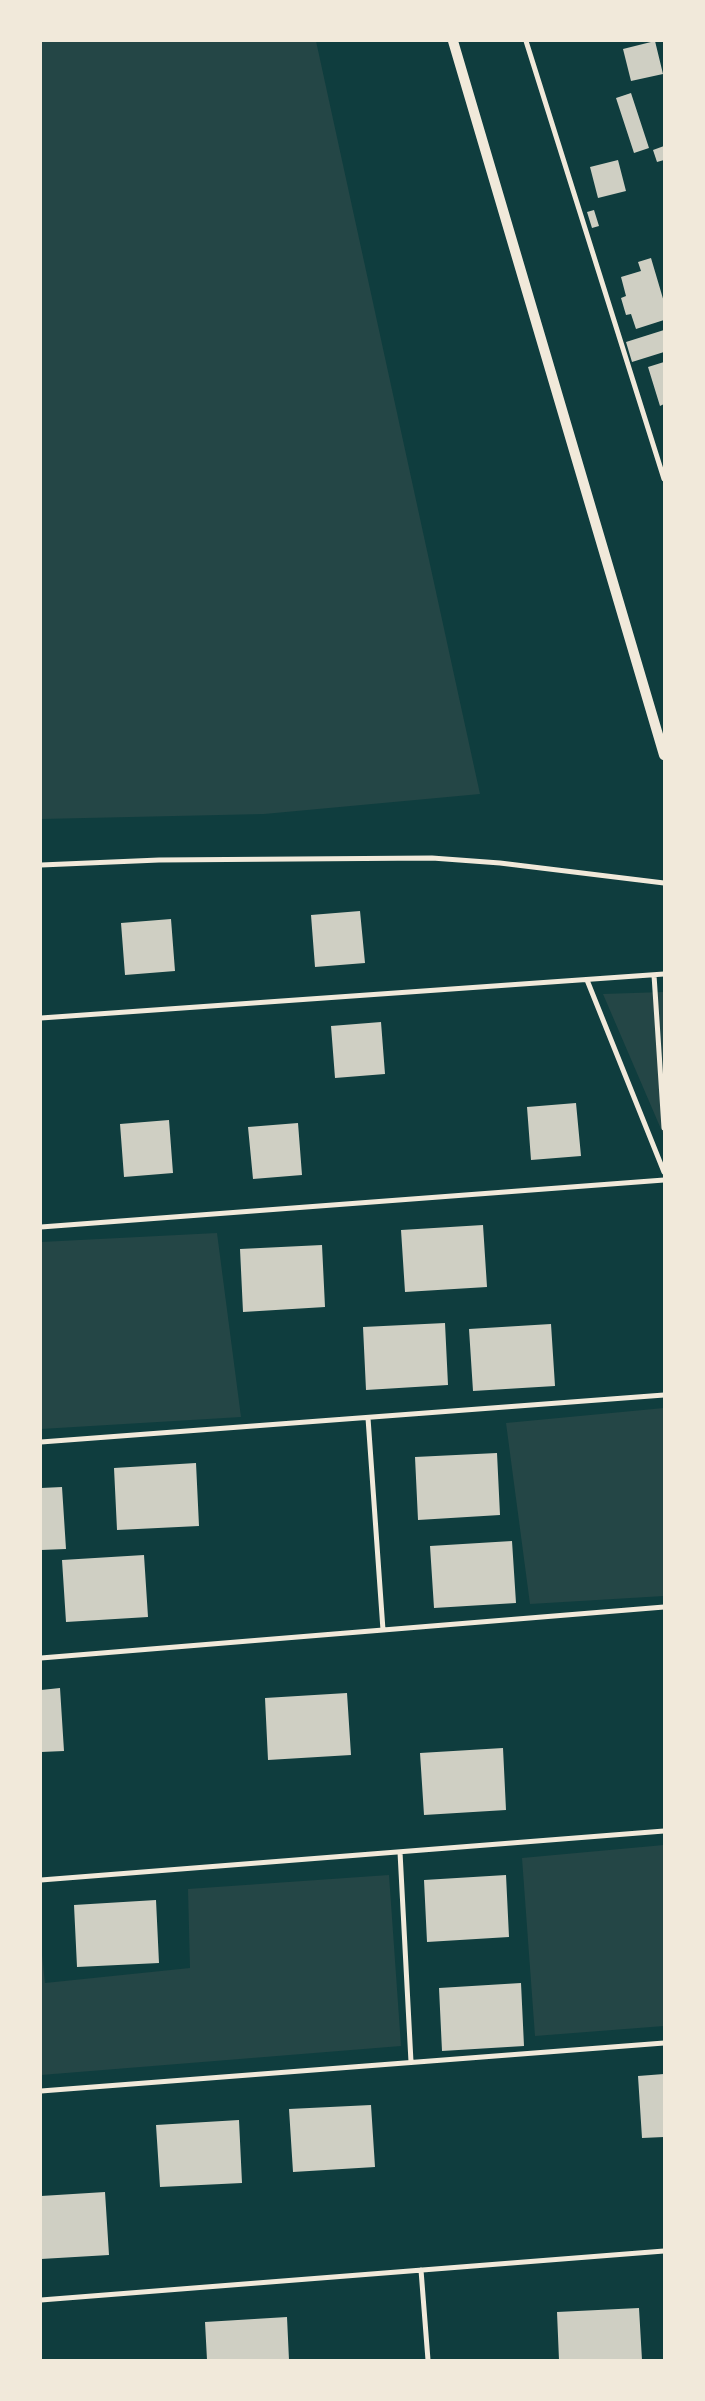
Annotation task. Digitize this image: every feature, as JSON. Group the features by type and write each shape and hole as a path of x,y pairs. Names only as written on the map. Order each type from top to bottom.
{"main road":[{"path":"453,41 664,755"}],"street":[{"path":"526,41 664,479"},
{"path":"41,865 159,860 432,858 500,863 664,883"},
{"path":"41,1018 664,974"},
{"path":"654,975 664,1128"},
{"path":"587,980 664,1172"},
{"path":"41,1227 664,1180"},
{"path":"41,1442 664,1395"},
{"path":"368,1418 383,1630"},
{"path":"41,1658 664,1607"},
{"path":"41,1880 664,1831"},
{"path":"400,1852 411,2062"},
{"path":"41,2091 664,2043"},
{"path":"41,2300 664,2250"},
{"path":"421,2270 428,2360"}],"shaded area":[{"path":"41,41 316,41 480,794 264,814 41,819"},
{"path":"664,992 664,1136 603,994"},
{"path":"217,1233 241,1417 41,1429 41,1242"},
{"path":"664,1408 664,1596 530,1604 506,1423"},
{"path":"664,1845 664,2026 535,2036 522,1858"},
{"path":"389,1875 401,2046 41,2075 41,1945 45,1983 190,1968 188,1889"}],"building":[{"path":"655,41 663,74 631,81 623,49"},
{"path":"631,93 649,148 634,153 616,98"},
{"path":"664,146 664,160 657,162 653,150"},
{"path":"618,160 626,191 598,198 590,167"},
{"path":"594,210 599,226 592,228 587,212"},
{"path":"651,258 664,302 664,320 636,329 631,314 626,315 621,298 626,296 621,277 641,271 638,262"},
{"path":"664,330 664,352 632,362 626,342"},
{"path":"664,362 664,404 660,406 648,367"},
{"path":"360,911 365,963 315,967 311,915"},
{"path":"171,919 175,971 125,975 121,923"},
{"path":"381,1022 385,1074 335,1078 331,1026"},
{"path":"576,1103 581,1156 531,1160 527,1107"},
{"path":"169,1120 173,1173 124,1177 120,1124"},
{"path":"298,1123 302,1175 253,1179 248,1127"},
{"path":"483,1225 487,1287 405,1292 401,1230"},
{"path":"322,1245 325,1307 243,1312 240,1249"},
{"path":"445,1323 448,1385 366,1390 363,1327"},
{"path":"551,1324 555,1386 473,1391 469,1329"},
{"path":"497,1453 500,1515 418,1520 415,1457"},
{"path":"196,1463 199,1526 117,1530 114,1468"},
{"path":"62,1487 66,1549 41,1550 41,1488"},
{"path":"512,1541 516,1603 434,1608 430,1546"},
{"path":"144,1555 148,1617 66,1622 62,1560"},
{"path":"60,1688 64,1751 41,1752 41,1690"},
{"path":"347,1693 351,1755 268,1760 265,1698"},
{"path":"503,1748 506,1810 424,1815 420,1753"},
{"path":"506,1875 509,1937 427,1942 424,1880"},
{"path":"156,1900 159,1963 77,1967 74,1905"},
{"path":"521,1983 524,2046 442,2051 439,1988"},
{"path":"664,2074 664,2137 642,2138 638,2076"},
{"path":"371,2105 375,2167 293,2172 289,2109"},
{"path":"239,2120 242,2183 160,2187 156,2125"},
{"path":"105,2192 109,2255 41,2259 41,2196"},
{"path":"639,2308 642,2360 559,2360 557,2312"},
{"path":"287,2317 289,2360 207,2360 205,2322"}]}
